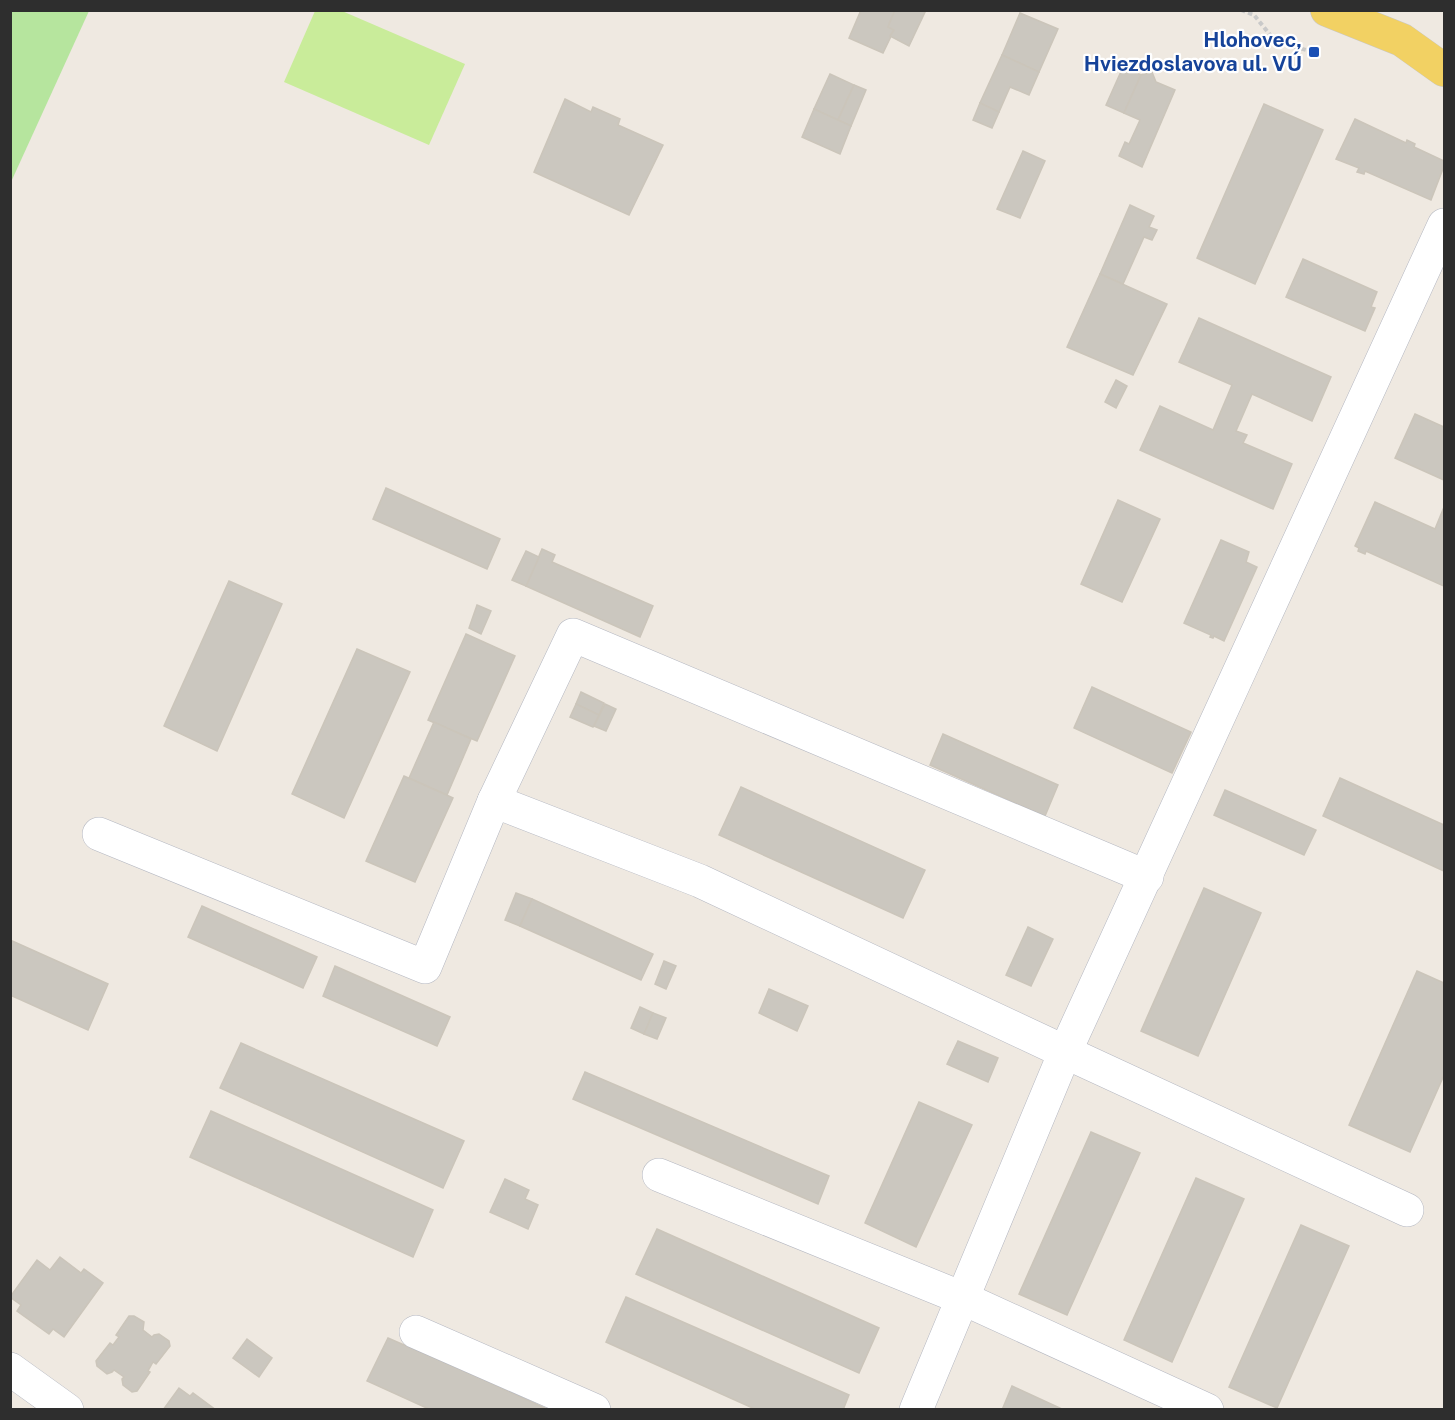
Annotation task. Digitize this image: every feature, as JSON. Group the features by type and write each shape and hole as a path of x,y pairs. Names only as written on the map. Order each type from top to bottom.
{"main road":[{"path":"1326,10 1402,40 1444,70"}],"street":[{"path":"1402,40 1444,48"},
{"path":"916,1410 1065,1053 1444,225"},
{"path":"99,834 425,967 494,801 573,635 1147,877"},
{"path":"494,801 700,881 1065,1053 1407,1210"},
{"path":"659,1175 962,1298 1207,1410"},
{"path":"416,1332 594,1410"},
{"path":"10,1369 67,1410"}],"path":[{"path":"1241,10 1254,15 1276,42 1314,52"}],"green space":[{"path":"10,11 89,11 11,182"},
{"path":"315,11 342,11 465,64 429,145 284,82"}],"building":[{"path":"861,10 895,10 888,27 894,30 883,53 849,38"},
{"path":"895,10 926,10 909,46 890,36 894,30 888,27"},
{"path":"1020,13 1058,29 1039,72 1002,55"},
{"path":"1002,55 1039,72 1029,95 1010,87 999,112 980,103"},
{"path":"1123,67 1141,75 1124,113 1106,105"},
{"path":"1152,72 1156,82 1175,90 1142,167 1119,156 1125,142 1129,144 1140,120 1124,113 1141,75"},
{"path":"830,74 854,85 838,120 814,109"},
{"path":"854,85 866,90 851,126 838,120"},
{"path":"565,99 591,112 593,107 620,119 618,125 663,145 629,215 534,172"},
{"path":"980,103 999,112 992,128 973,120"},
{"path":"1264,104 1323,130 1255,284 1197,258"},
{"path":"814,109 851,126 840,154 802,137"},
{"path":"1355,119 1406,143 1407,140 1415,144 1414,147 1444,161 1431,200 1365,171 1364,174 1357,172 1359,168 1336,159"},
{"path":"1023,151 1045,161 1020,218 997,209"},
{"path":"1130,205 1154,216 1149,227 1157,230 1152,240 1144,237 1123,284 1100,274"},
{"path":"1303,259 1377,292 1371,307 1375,308 1365,331 1286,297"},
{"path":"1100,274 1167,304 1133,375 1067,347"},
{"path":"1199,318 1331,377 1312,421 1252,394 1236,431 1247,435 1243,443 1292,464 1273,509 1140,450 1160,406 1213,430 1232,385 1179,362"},
{"path":"1116,380 1127,386 1116,408 1105,402"},
{"path":"1415,414 1444,427 1444,480 1395,458"},
{"path":"386,488 500,539 487,569 373,519"},
{"path":"1118,500 1160,519 1122,602 1081,584"},
{"path":"1375,502 1435,529 1444,507 1444,586 1366,551 1365,554 1358,551 1359,548 1355,546"},
{"path":"1221,540 1249,552 1246,562 1257,567 1224,641 1214,636 1210,637 1211,635 1184,623"},
{"path":"542,549 555,555 552,562 653,606 640,637 526,586"},
{"path":"526,551 539,557 526,586 512,580"},
{"path":"229,581 282,604 217,751 164,726"},
{"path":"477,605 491,611 481,634 469,628"},
{"path":"466,634 515,656 477,741 428,720"},
{"path":"357,649 410,672 344,818 292,794"},
{"path":"1092,687 1191,732 1172,773 1074,728"},
{"path":"581,692 604,703 599,715 576,704"},
{"path":"576,704 599,715 593,727 570,717"},
{"path":"605,704 616,709 606,731 594,726"},
{"path":"434,722 471,739 447,795 409,778"},
{"path":"943,734 1058,785 1045,816 930,765"},
{"path":"404,776 453,798 415,882 366,861"},
{"path":"1340,778 1444,825 1444,871 1323,816"},
{"path":"741,787 925,870 903,918 719,835"},
{"path":"1225,790 1316,830 1304,855 1214,815"},
{"path":"1204,888 1261,913 1198,1056 1141,1031"},
{"path":"516,893 532,899 520,926 505,920"},
{"path":"532,899 653,954 641,980 520,926"},
{"path":"202,906 317,957 303,988 188,937"},
{"path":"1028,927 1053,939 1031,986 1006,975"},
{"path":"10,940 108,984 88,1030 10,995"},
{"path":"664,961 676,966 666,989 655,984"},
{"path":"335,966 450,1017 437,1046 323,996"},
{"path":"1417,971 1444,983 1444,1075 1410,1152 1349,1125"},
{"path":"769,989 808,1006 797,1031 759,1013"},
{"path":"640,1007 653,1013 644,1034 631,1028"},
{"path":"653,1013 666,1018 657,1039 644,1034"},
{"path":"958,1041 998,1058 988,1082 947,1064"},
{"path":"241,1043 464,1141 443,1188 220,1088"},
{"path":"585,1072 829,1176 818,1204 573,1099"},
{"path":"919,1102 972,1125 916,1247 865,1223"},
{"path":"211,1111 433,1210 413,1257 190,1157"},
{"path":"1091,1132 1140,1153 1067,1315 1019,1294"},
{"path":"1196,1178 1244,1199 1172,1362 1124,1340"},
{"path":"505,1179 529,1190 525,1199 538,1205 528,1229 490,1212"},
{"path":"1301,1225 1349,1246 1277,1408 1229,1387"},
{"path":"657,1229 879,1328 859,1373 636,1274"},
{"path":"60,1257 81,1273 84,1269 103,1283 64,1337 53,1329 49,1334 17,1311 21,1305 10,1297 37,1260 50,1270"},
{"path":"626,1297 849,1395 843,1410 757,1410 606,1342"},
{"path":"129,1316 134,1316 144,1322 143,1330 152,1337 159,1334 169,1341 170,1346 156,1364 153,1362 148,1371 150,1372 137,1391 132,1392 123,1385 124,1377 114,1370 107,1374 97,1366 96,1361 110,1343 113,1345 119,1337 116,1335"},
{"path":"388,1338 549,1410 431,1410 367,1381"},
{"path":"247,1339 272,1358 259,1377 233,1358"},
{"path":"1012,1386 1064,1410 1002,1410"},
{"path":"179,1388 190,1396 193,1393 216,1410 163,1410"}],"place":[{"name":"Hlohovec, Hviezdoslavova ul. VÚ","path":"1314,52"}]}
